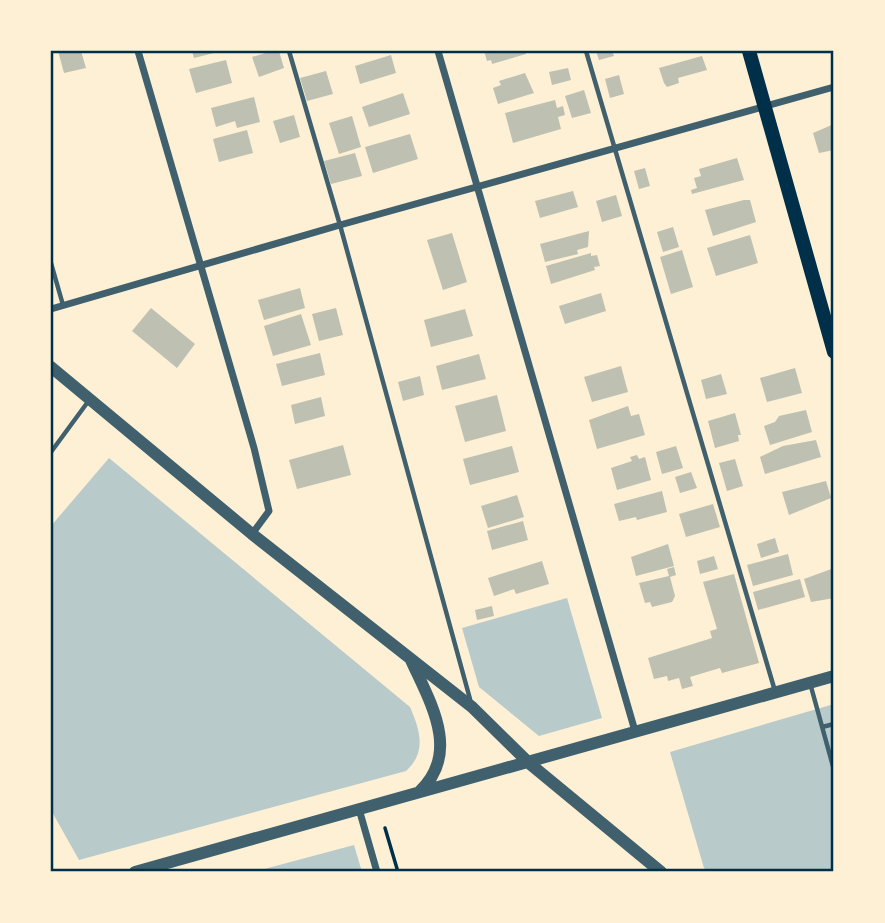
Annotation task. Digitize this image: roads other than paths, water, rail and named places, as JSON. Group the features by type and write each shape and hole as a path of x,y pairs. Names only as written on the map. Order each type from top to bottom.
{"main road":[{"path":"749,51 834,352"}],"street":[{"path":"138,51 254,448 269,511 252,534"},
{"path":"438,51 635,732"},
{"path":"51,309 834,87"},
{"path":"51,367 252,534 472,707 529,763 661,872"},
{"path":"410,657 439,725 441,745 437,770 418,793"},
{"path":"135,872 834,676"},
{"path":"359,809 377,872"}],"lane":[{"path":"289,51 340,225 472,707"},
{"path":"586,51 775,693"},
{"path":"51,263 63,306"},
{"path":"51,452 90,399"},
{"path":"810,683 834,770"},
{"path":"822,727 834,724"}]}
